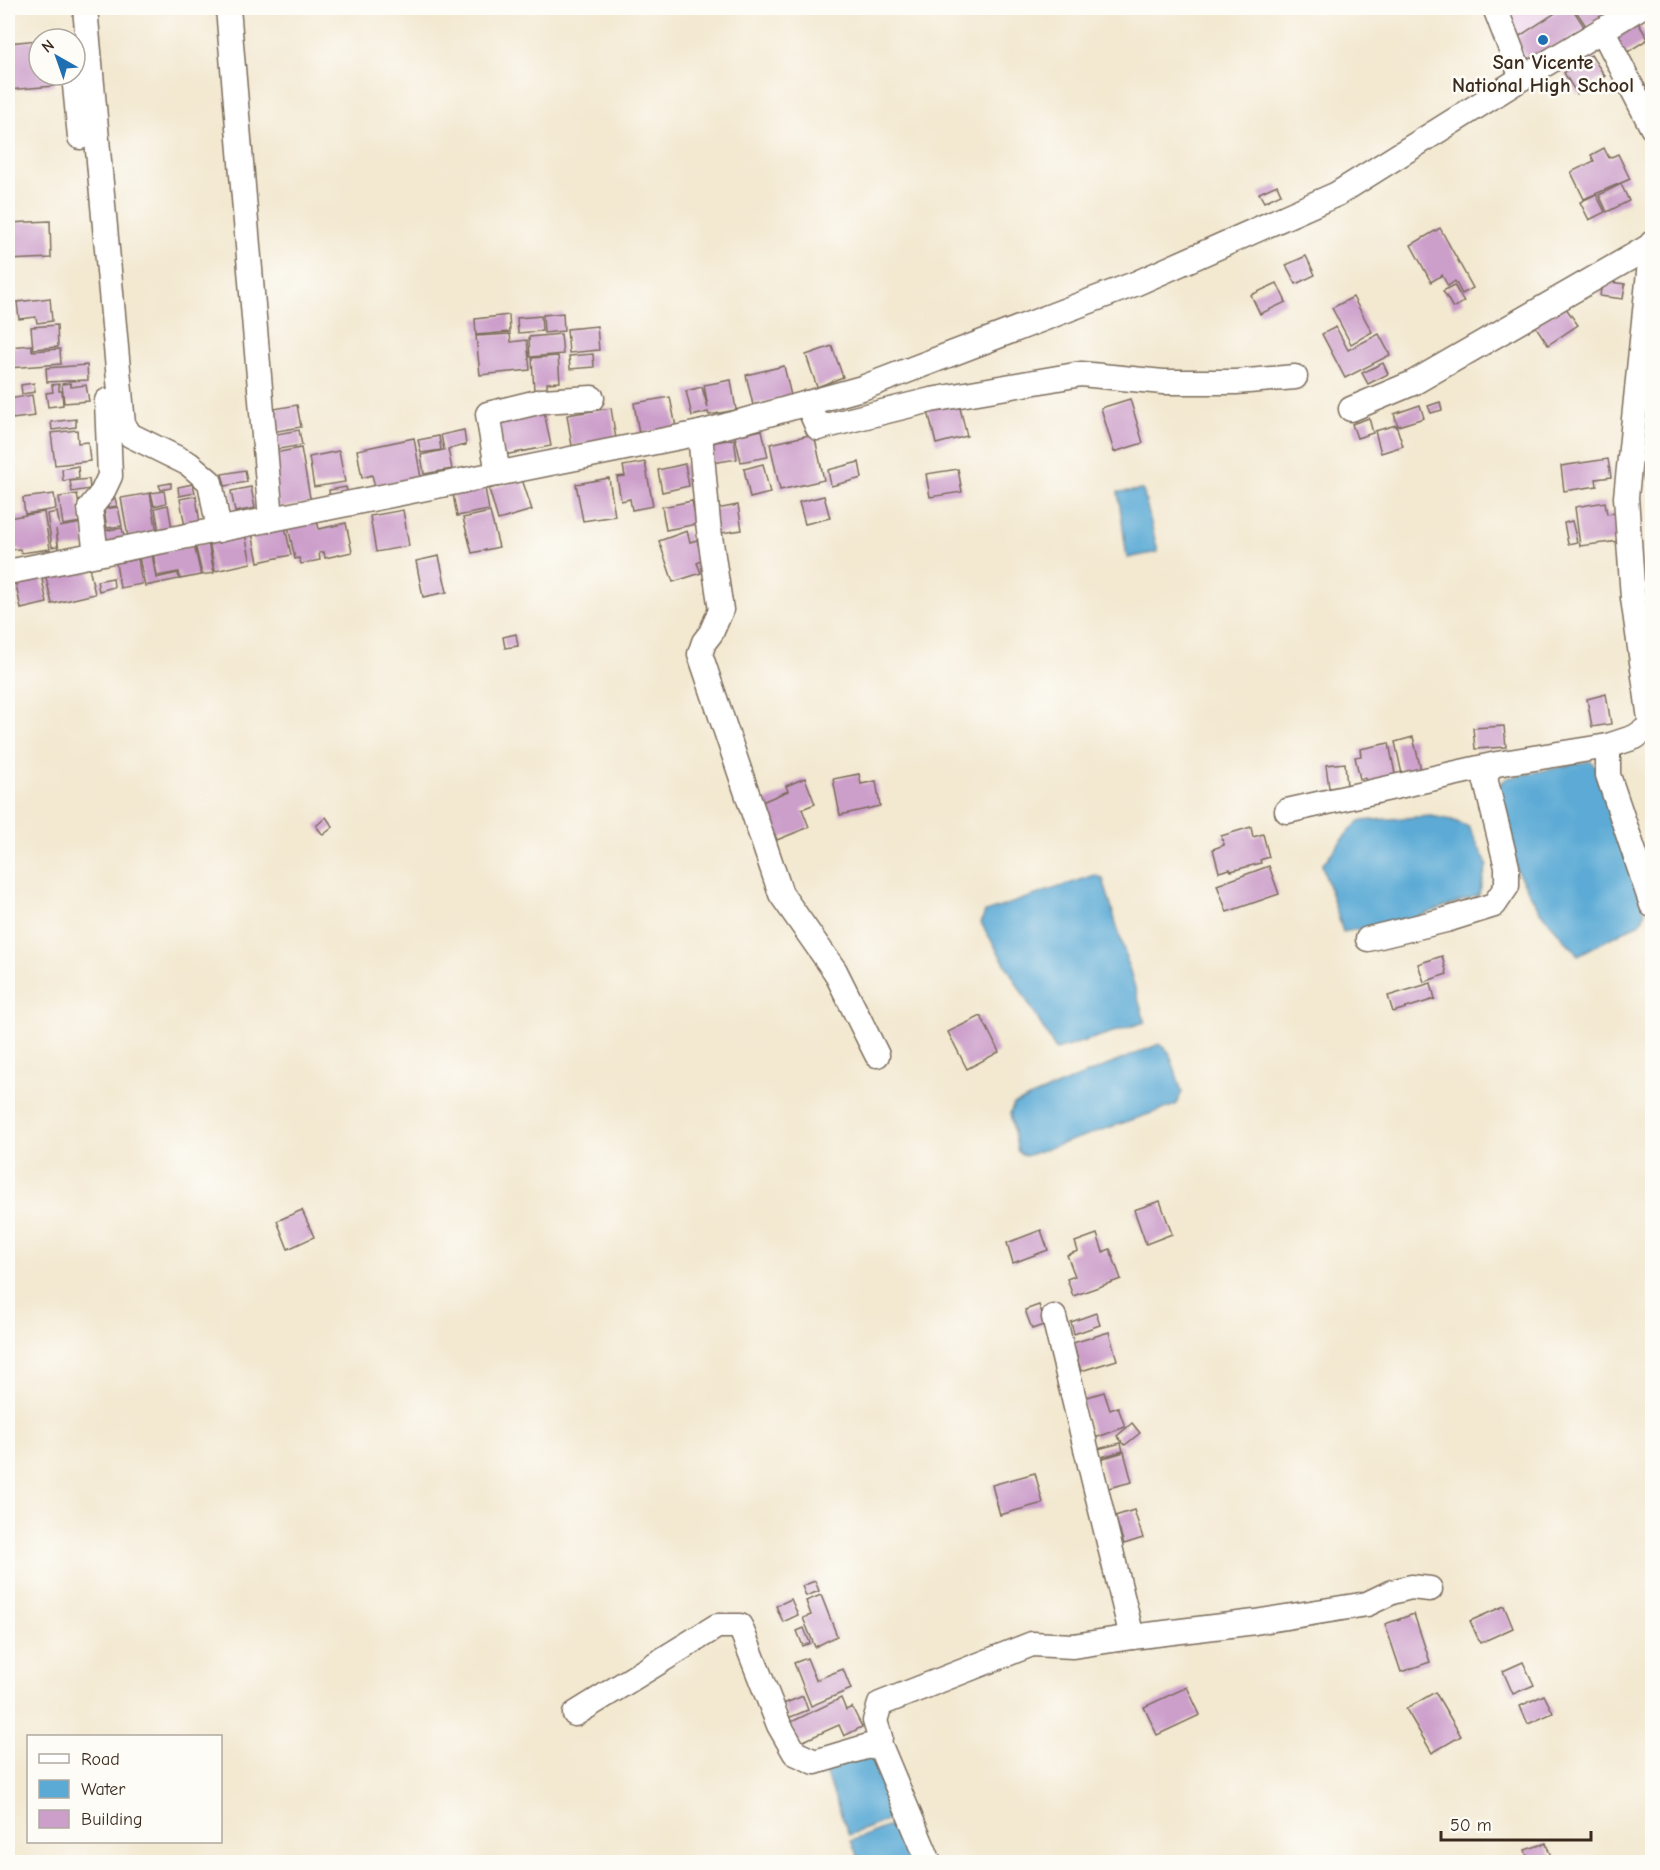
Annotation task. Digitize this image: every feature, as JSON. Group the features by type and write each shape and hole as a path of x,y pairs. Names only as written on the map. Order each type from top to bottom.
{"street":[{"path":"70,8 71,27"},
{"path":"85,8 123,424 130,435 189,464 210,482 219,530"},
{"path":"228,8 271,519"},
{"path":"1495,8 1522,78"},
{"path":"8,572 700,433 862,388 1137,283 1337,194 1639,8"},
{"path":"1603,31 1653,127"},
{"path":"75,87 108,415 110,476 102,493 90,508 96,554"},
{"path":"1351,409 1413,382 1652,244"},
{"path":"1287,811 1491,766 1608,746 1635,737 1652,726 1633,598 1626,497 1652,244"},
{"path":"807,403 818,428 931,400 1081,374 1163,382 1236,382 1295,377"},
{"path":"498,474 488,414 542,401 592,398"},
{"path":"700,433 708,523 721,610 700,654 781,894 835,971 877,1055"},
{"path":"1608,746 1608,775 1653,905"},
{"path":"1368,939 1446,920 1494,905 1507,886 1508,867 1485,778 1491,766"},
{"path":"1054,1317 1132,1636"},
{"path":"929,1863 879,1743 880,1737 875,1721 880,1704 1032,1644 1073,1646 1132,1636 1255,1622 1367,1604 1392,1592 1411,1587 1430,1589"},
{"path":"576,1714 717,1626 740,1626 779,1725 795,1753 814,1762 879,1743"}],"shaded area":[{"name":"San Vicente National High School","path":"1498,8 1623,8 1525,72"}],"water":[{"path":"1143,490 1158,552 1127,558 1118,492"},
{"path":"1590,761 1603,775 1645,911 1640,923 1578,955 1540,911 1517,871 1497,798 1499,785 1507,778"},
{"path":"1431,816 1452,820 1469,827 1487,864 1479,895 1408,920 1343,932 1322,865 1360,821"},
{"path":"1095,875 1103,879 1145,1022 1056,1050 981,923 985,912"},
{"path":"1159,1044 1169,1052 1182,1092 1176,1105 1026,1156 1018,1152 1010,1113 1014,1104"},
{"path":"877,1750 901,1815 849,1835 824,1770"},
{"path":"904,1820 921,1862 860,1862 851,1841"}],"building":[{"path":"1563,8 1572,8 1585,28 1531,62 1515,39"},
{"path":"1574,8 1615,8 1586,26"},
{"path":"1637,21 1648,39 1623,55 1611,37"},
{"path":"27,41 27,87 42,87 8,90 8,43"},
{"path":"1591,55 1605,76 1577,94 1564,73"},
{"path":"1604,148 1609,158 1618,154 1630,179 1584,199 1571,172 1594,161 1591,155"},
{"path":"1621,184 1629,201 1607,212 1599,195"},
{"path":"1277,185 1281,194 1264,202 1259,193"},
{"path":"1596,194 1605,212 1589,220 1580,202"},
{"path":"50,221 51,258 8,260 8,223"},
{"path":"1440,228 1473,288 1462,294 1455,281 1448,286 1442,275 1431,282 1411,245"},
{"path":"1306,256 1315,275 1296,284 1286,265"},
{"path":"1602,281 1625,284 1623,299 1600,296"},
{"path":"1277,283 1286,302 1260,314 1251,295"},
{"path":"1454,285 1464,302 1453,308 1443,291"},
{"path":"1353,297 1372,332 1351,344 1332,308"},
{"path":"50,298 52,321 37,323 36,317 19,319 17,302"},
{"path":"1563,304 1578,325 1548,345 1534,324"},
{"path":"563,313 564,331 544,333 543,315"},
{"path":"509,315 510,332 476,335 475,319"},
{"path":"541,316 542,331 518,333 517,318"},
{"path":"57,325 58,347 33,349 31,327"},
{"path":"597,326 599,350 569,353 567,329"},
{"path":"1336,327 1348,350 1379,334 1390,355 1345,378 1322,334"},
{"path":"510,334 511,342 527,340 530,370 480,375 476,336"},
{"path":"561,334 563,354 530,357 529,337"},
{"path":"32,345 32,351 60,349 61,364 8,368 8,347"},
{"path":"832,346 843,377 817,387 806,355"},
{"path":"593,354 594,367 570,369 569,356"},
{"path":"558,356 560,382 547,383 547,389 534,391 532,358"},
{"path":"1383,363 1388,374 1368,384 1362,373"},
{"path":"87,365 88,380 47,382 46,368"},
{"path":"784,366 791,396 753,405 746,375"},
{"path":"731,380 736,410 709,415 708,412 692,416 686,391 702,387 708,408 704,385"},
{"path":"34,383 35,392 22,394 21,385"},
{"path":"70,383 71,387 86,385 89,401 64,403 62,384"},
{"path":"59,384 63,405 48,407 46,393 53,392 52,385"},
{"path":"32,395 35,416 12,419 9,399"},
{"path":"670,397 676,427 639,434 634,403"},
{"path":"1130,399 1143,443 1114,452 1101,408"},
{"path":"958,400 967,436 936,444 927,407"},
{"path":"1440,402 1442,410 1431,413 1428,406"},
{"path":"297,405 301,427 272,432 268,410"},
{"path":"1420,405 1424,418 1398,426 1394,414"},
{"path":"611,408 616,439 572,446 567,415"},
{"path":"544,411 551,446 504,455 497,420"},
{"path":"1369,418 1373,433 1357,438 1352,424"},
{"path":"76,419 76,427 52,430 51,422"},
{"path":"1396,425 1403,446 1381,453 1375,431"},
{"path":"77,430 78,443 88,442 90,461 55,465 51,433"},
{"path":"299,430 302,445 274,450 271,435"},
{"path":"464,430 466,445 448,449 452,469 424,474 421,455 444,450 441,435"},
{"path":"762,430 768,457 741,462 735,436"},
{"path":"814,434 824,480 780,490 770,444"},
{"path":"439,436 441,450 421,453 418,440"},
{"path":"414,438 421,478 375,487 372,475 362,478 357,450"},
{"path":"734,439 737,459 713,463 709,443"},
{"path":"301,448 311,503 279,508 269,454"},
{"path":"339,451 345,482 314,487 309,457"},
{"path":"1608,459 1611,477 1596,479 1597,486 1564,491 1561,466"},
{"path":"645,462 653,506 632,510 630,499 621,501 617,477 625,476 623,466"},
{"path":"859,462 862,478 831,486 828,470"},
{"path":"685,464 689,486 662,492 658,470"},
{"path":"763,464 770,493 750,498 744,469"},
{"path":"78,466 79,478 63,481 62,469"},
{"path":"958,469 962,492 930,497 926,474"},
{"path":"245,470 247,482 225,486 222,474"},
{"path":"609,478 615,516 583,521 576,484"},
{"path":"89,479 90,489 72,492 70,481"},
{"path":"522,479 532,510 498,520 489,489"},
{"path":"171,483 171,488 161,490 159,485"},
{"path":"193,484 195,493 179,496 178,487"},
{"path":"251,487 255,508 235,512 231,491"},
{"path":"346,487 348,495 330,498 329,490"},
{"path":"485,488 489,510 457,516 453,494"},
{"path":"164,491 166,503 154,506 151,493"},
{"path":"150,493 157,532 128,537 121,498"},
{"path":"54,494 56,509 25,514 23,498"},
{"path":"77,494 82,522 63,525 59,497"},
{"path":"196,496 200,524 185,527 180,499"},
{"path":"824,496 830,518 805,524 799,502"},
{"path":"115,498 117,506 105,508 103,500"},
{"path":"692,501 697,524 666,530 662,507"},
{"path":"1605,502 1607,514 1615,513 1619,541 1580,546 1575,507"},
{"path":"168,505 172,529 159,532 155,508"},
{"path":"738,505 742,530 715,534 711,510"},
{"path":"118,507 122,526 107,528 104,509"},
{"path":"403,510 409,546 376,552 370,516"},
{"path":"44,512 50,549 21,553 20,549 9,550 8,518"},
{"path":"57,512 60,527 82,523 86,546 59,550 56,529 58,546 52,547 47,514"},
{"path":"490,512 499,547 472,553 463,518"},
{"path":"317,520 319,529 346,523 352,552 325,558 324,552 319,553 320,560 301,564 299,558 295,559 288,526"},
{"path":"1572,521 1577,542 1568,544 1564,523"},
{"path":"285,526 291,555 258,562 252,533"},
{"path":"122,528 125,540 103,544 101,531"},
{"path":"687,531 690,542 697,540 703,560 697,563 701,573 673,582 659,541"},
{"path":"245,534 251,563 215,571 209,542"},
{"path":"208,542 214,573 202,575 195,544"},
{"path":"194,545 201,575 180,579 179,572 157,576 153,553"},
{"path":"152,554 156,578 178,573 179,579 145,586 139,557"},
{"path":"439,556 447,592 423,597 416,561"},
{"path":"138,559 142,584 120,588 116,563"},
{"path":"88,563 95,594 52,604 45,573"},
{"path":"41,575 47,603 21,609 15,580"},
{"path":"113,578 114,587 99,591 97,581"},
{"path":"10,585 15,606 8,608 8,586"},
{"path":"516,634 518,646 505,648 503,637"},
{"path":"1606,694 1611,724 1592,727 1587,699"},
{"path":"1504,726 1506,747 1475,749 1473,728"},
{"path":"1413,737 1421,770 1402,774 1395,742"},
{"path":"1389,743 1396,779 1367,785 1366,778 1360,779 1355,757 1361,756 1360,749"},
{"path":"1345,763 1347,786 1329,788 1326,765"},
{"path":"859,774 861,784 876,781 880,806 840,815 833,779"},
{"path":"805,778 815,804 802,809 809,827 777,840 762,802 788,791 786,786"},
{"path":"326,817 333,827 323,835 316,826"},
{"path":"1251,827 1253,837 1263,834 1269,857 1260,860 1261,863 1219,872 1213,849 1224,845 1221,836"},
{"path":"1269,866 1279,894 1227,912 1217,885"},
{"path":"1442,956 1447,974 1424,982 1418,964"},
{"path":"1431,983 1435,999 1393,1012 1388,996"},
{"path":"981,1016 999,1052 967,1069 948,1032"},
{"path":"1160,1201 1172,1234 1146,1244 1134,1210"},
{"path":"302,1210 314,1237 288,1249 277,1221"},
{"path":"1041,1230 1048,1250 1013,1263 1007,1243"},
{"path":"1097,1234 1103,1252 1110,1249 1121,1279 1073,1296 1067,1279 1075,1276 1067,1255 1078,1251 1075,1242"},
{"path":"1039,1305 1046,1324 1032,1329 1025,1310"},
{"path":"1096,1313 1100,1325 1074,1334 1071,1322"},
{"path":"1109,1332 1117,1360 1081,1371 1073,1343"},
{"path":"1104,1392 1110,1410 1118,1407 1125,1427 1095,1438 1081,1399"},
{"path":"1132,1423 1140,1433 1125,1445 1117,1436"},
{"path":"1121,1443 1123,1451 1101,1457 1098,1449"},
{"path":"1124,1452 1132,1482 1108,1488 1100,1459"},
{"path":"1035,1473 1043,1503 1000,1515 992,1485"},
{"path":"1134,1510 1143,1538 1124,1544 1115,1516"},
{"path":"815,1581 819,1591 806,1596 802,1586"},
{"path":"821,1595 837,1636 815,1647 803,1618 811,1615 806,1601"},
{"path":"791,1599 798,1615 783,1622 776,1606"},
{"path":"1504,1606 1513,1628 1480,1643 1470,1621"},
{"path":"1414,1614 1430,1662 1401,1672 1385,1624"},
{"path":"804,1628 810,1643 803,1646 797,1631"},
{"path":"807,1658 816,1680 843,1669 851,1689 811,1706 794,1663"},
{"path":"1523,1662 1534,1685 1513,1694 1503,1671"},
{"path":"1187,1687 1200,1715 1157,1735 1144,1707"},
{"path":"1435,1692 1461,1736 1432,1753 1406,1709"},
{"path":"1544,1695 1553,1713 1528,1724 1520,1706"},
{"path":"803,1696 808,1710 788,1718 783,1704"},
{"path":"841,1698 846,1710 852,1707 862,1727 844,1736 839,1725 799,1743 789,1723"},
{"path":"1546,1843 1553,1862 1529,1862 1525,1850"}],"place":[{"name":"San Vicente National High School","path":"1543,40"}]}
